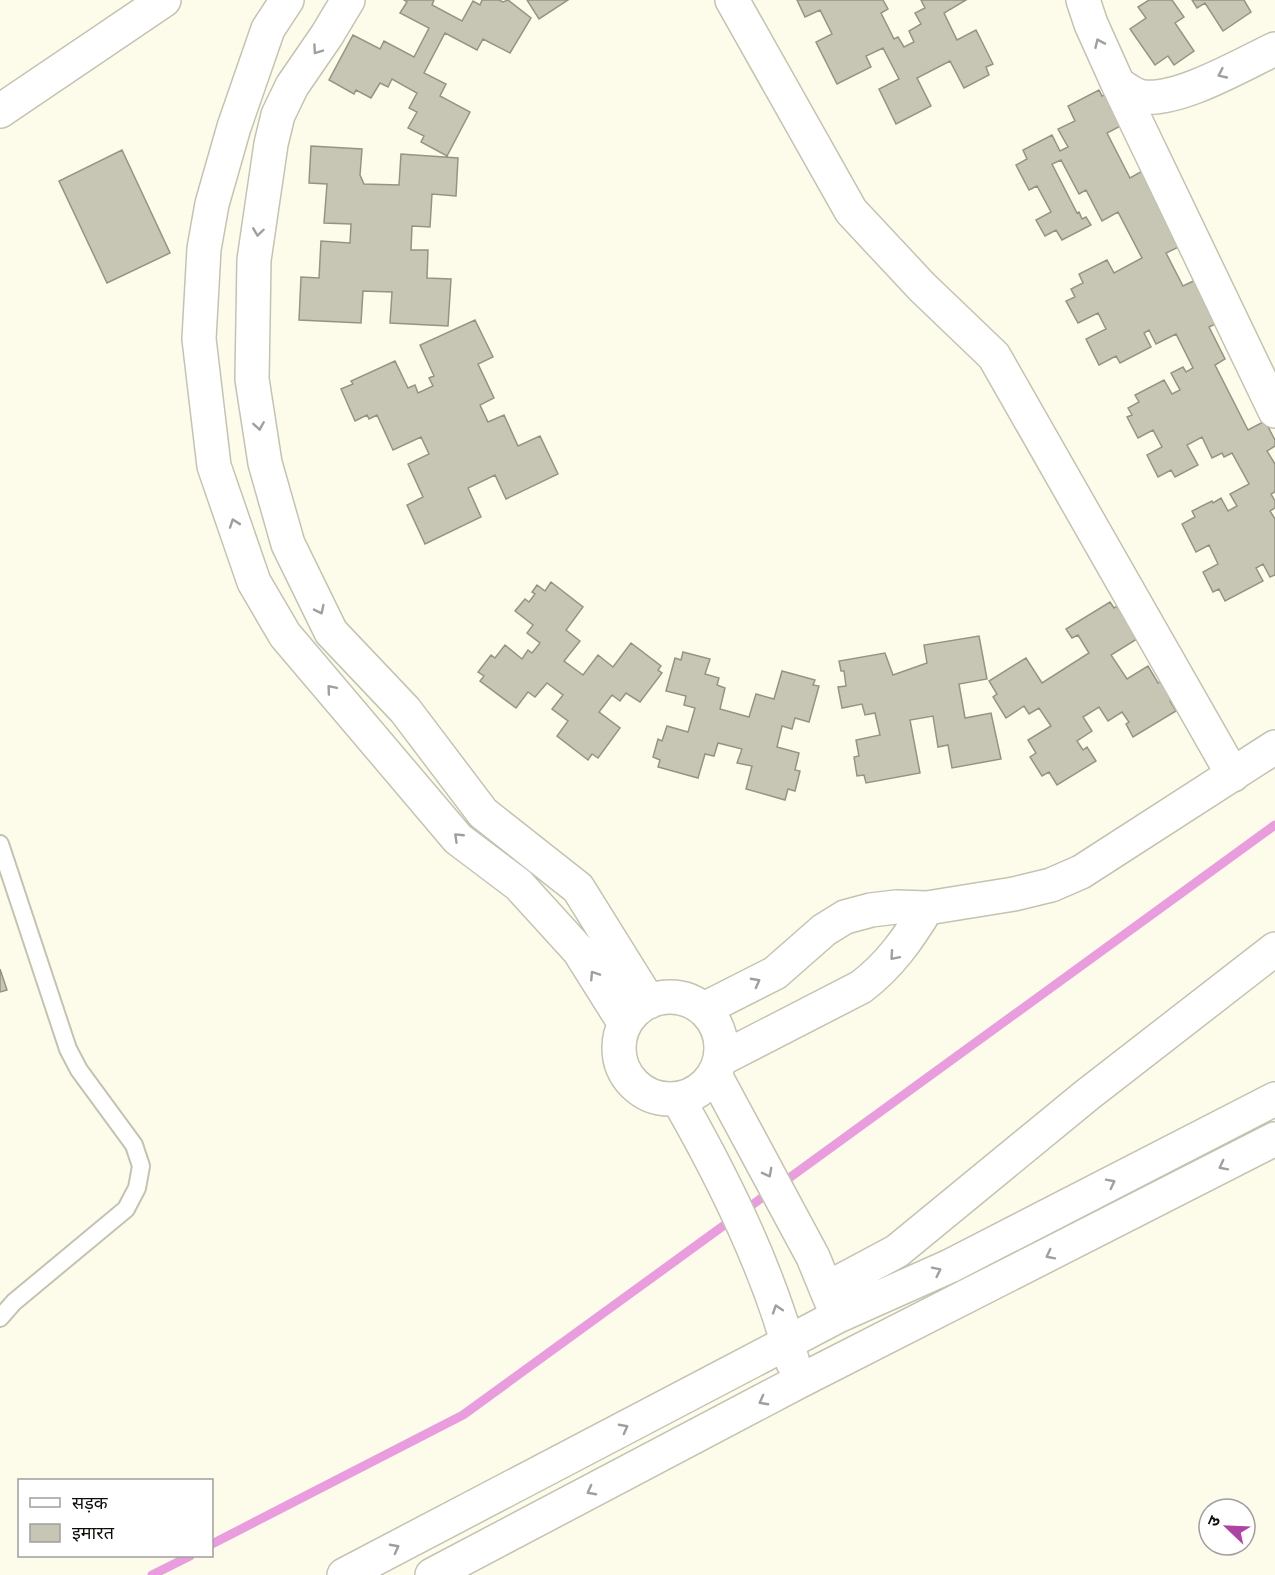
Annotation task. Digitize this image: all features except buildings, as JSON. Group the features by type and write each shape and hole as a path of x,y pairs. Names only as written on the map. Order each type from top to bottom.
{"street":[{"path":"0,111 164,0"},
{"path":"286,0 268,29 234,126 212,204 204,249 199,339 214,466 254,582 285,635 458,839 519,885 579,951 625,1024"},
{"path":"348,0 292,86 279,115 271,144 254,260 252,379 265,463 288,544 331,632 405,710 483,813 578,888 648,1002"},
{"path":"732,0 851,211 922,287 994,356 1233,774"},
{"path":"1083,0 1091,24 1118,84 1275,411"},
{"path":"1118,84 1140,97 1162,97 1195,86 1275,49"},
{"path":"704,1009 775,972 824,930 845,917 871,910 896,907 927,908 1014,894 1051,885 1081,872 1275,747"},
{"path":"854,1355 813,1257 741,1121 718,1067 721,1040 715,1023 704,1009 687,999 668,997 648,1002 635,1011 625,1024 620,1040 619,1056 624,1071 633,1084 646,1094 662,1099 678,1099 699,1091 718,1067 861,987 881,972 906,943 927,908"},
{"path":"344,1575 788,1343 832,1303 1087,1095 1275,949"},
{"path":"678,1099 704,1145 766,1276 798,1382"},
{"path":"832,1303 950,1266 1275,1100"},
{"path":"432,1575 798,1382 1275,1139"}],"lane":[{"path":"0,844 68,1049 79,1070 134,1145 141,1166 137,1188 126,1209 14,1302 0,1318"}],"waterway":[{"path":"213,1543 463,1415 1275,825"},
{"path":"152,1575 188,1557"}]}
